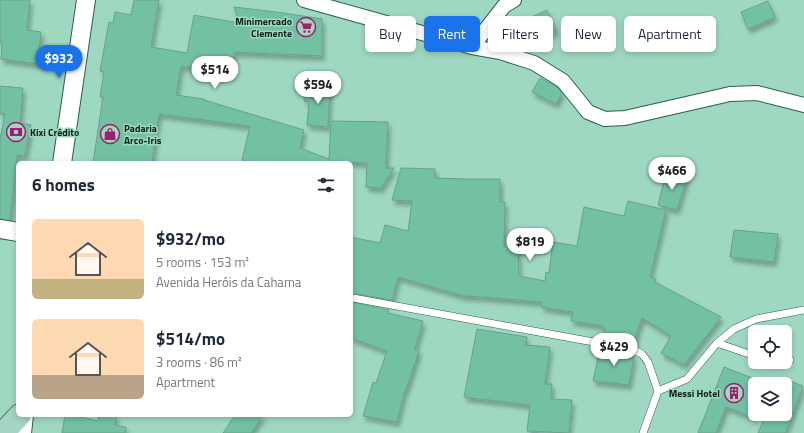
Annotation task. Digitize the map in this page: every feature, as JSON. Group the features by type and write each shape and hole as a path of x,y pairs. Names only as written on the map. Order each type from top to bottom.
{"main road":[{"path":"4,433 18,417"}],"street":[{"path":"62,161 86,0"},
{"path":"304,0 424,34"},
{"path":"480,36 505,2"},
{"path":"480,48 500,52 534,63 564,81 588,112 605,119 624,118 730,94 757,93 804,105"},
{"path":"0,229 16,232"},
{"path":"22,433 24,417"}],"lane":[{"path":"353,298 632,349 642,354 648,362 658,391 643,433"},
{"path":"658,391 687,379 717,343 734,329 756,319 804,310"},
{"path":"717,343 748,354"}],"building":[{"path":"0,0 30,0 27,30 41,32 38,64 1,59 2,43 0,43"},
{"path":"134,0 159,0 151,47 187,53 194,15 239,23 234,7 322,19 322,56 234,52 232,73 181,66 176,95 204,99 304,130 300,148 329,159 331,121 388,122 386,168 394,168 381,188 366,187 367,163 353,161 246,161 242,160 250,126 159,114 152,161 93,161 103,97 100,97 104,72 100,71 109,22 113,23 115,12 131,15"},
{"path":"768,1 775,17 748,29 741,12"},
{"path":"547,10 550,16 534,16"},
{"path":"553,24 556,31 553,32"},
{"path":"540,78 557,87 562,93 556,104 532,92"},
{"path":"305,84 330,87 328,127 307,125 309,102 304,101"},
{"path":"0,86 23,88 20,123 31,125 25,156 17,155 10,220 0,219 0,139 5,114 0,114"},
{"path":"401,168 435,169 435,178 500,179 500,202 505,202 504,246 518,248 519,276 545,281 546,272 549,273 553,242 577,246 584,207 624,216 628,201 666,210 650,277 656,279 655,282 721,317 684,365 661,353 671,336 642,318 633,344 603,339 605,329 603,329 603,326 571,321 573,312 541,307 542,302 464,296 398,277 392,300 353,293 353,237 380,243 385,225 408,231 412,201 392,200"},
{"path":"666,173 687,177 677,210 658,205"},
{"path":"734,230 778,234 774,262 730,257"},
{"path":"353,302 389,310 388,313 423,321 415,349 419,351 405,390 397,422 363,416 373,382 376,383 387,351 353,339"},
{"path":"477,329 527,337 526,345 550,347 545,384 552,384 551,399 572,400 569,433 527,431 530,405 464,397"},
{"path":"600,348 634,356 629,385 593,381"},
{"name":"Messi Hotel","path":"724,367 750,377 748,377 748,415 726,407 716,433 698,433"},
{"path":"792,382 803,386 792,415"},
{"path":"65,417 81,417 98,421 99,417 116,417 115,425 126,427 125,433 62,433"},
{"path":"234,417 262,417 251,433 223,433"},
{"path":"763,421 790,421 785,433 758,433"}],"place":[{"name":"Minimercado Clemente","path":"306,27"},
{"name":"Kixi Crédito","path":"16,132"},
{"name":"Padaria Arco-Iris","path":"110,134"},
{"name":"Messi Hotel","path":"734,393"}]}
